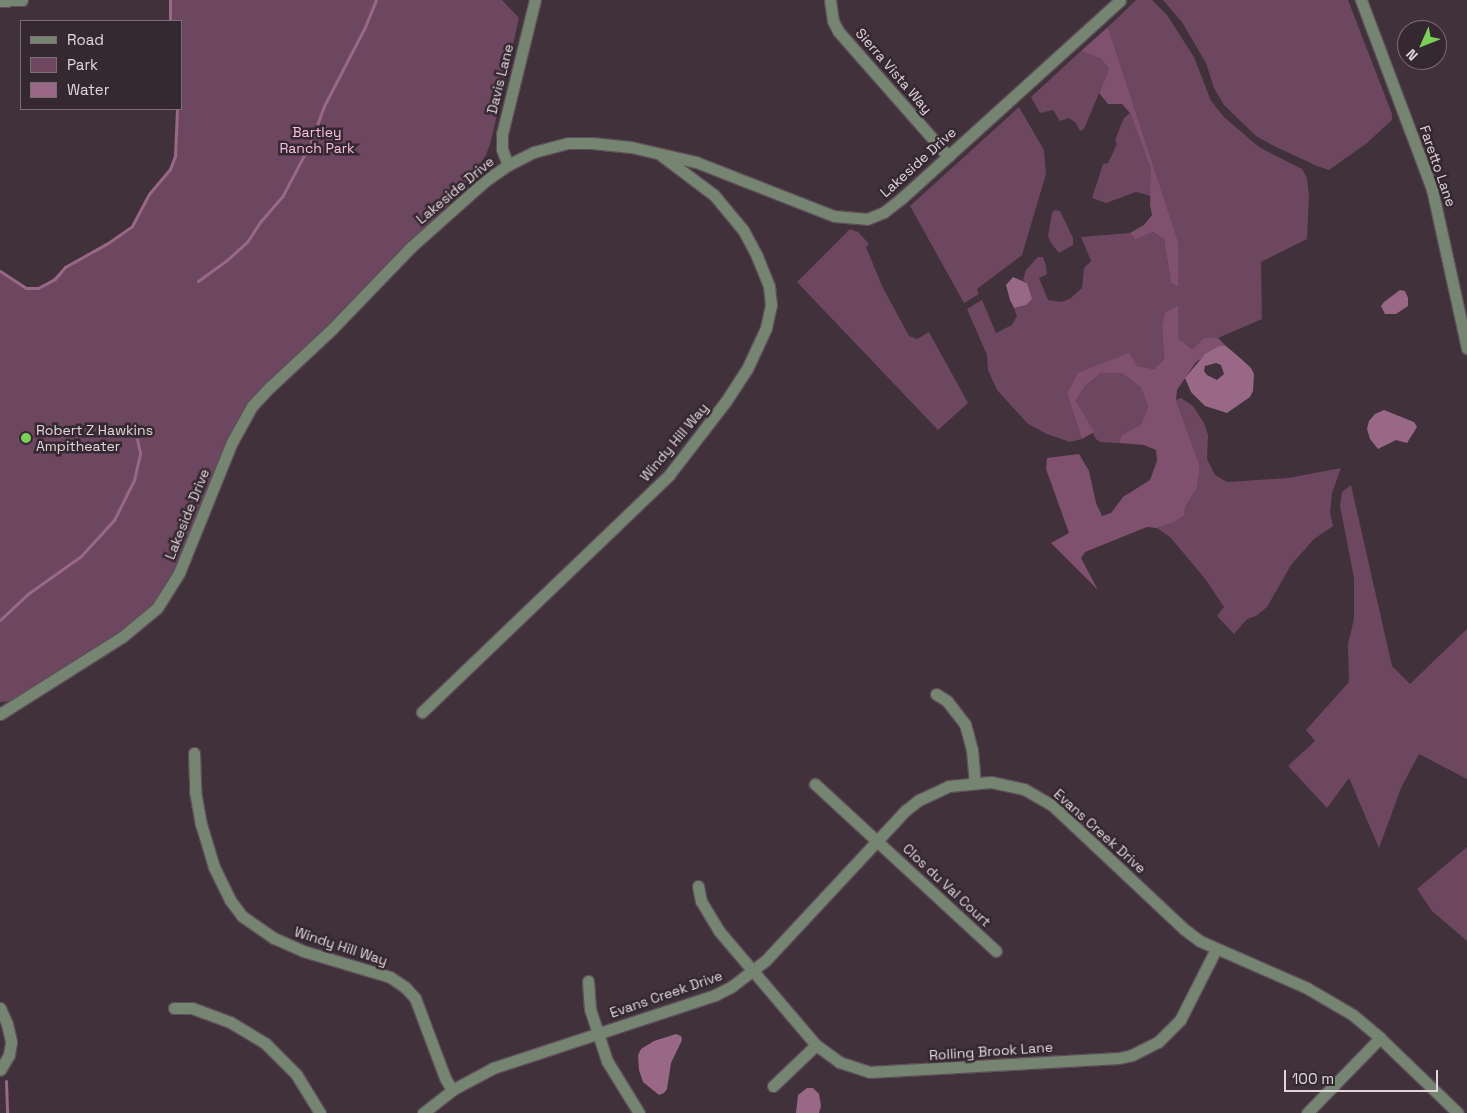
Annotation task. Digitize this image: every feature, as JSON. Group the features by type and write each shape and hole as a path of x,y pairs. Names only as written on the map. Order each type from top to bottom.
{"street":[{"path":"0,1 22,0"},
{"name":"Davis Lane","path":"508,165 502,149 502,134 535,0"},
{"name":"Sierra Vista Way","path":"830,0 833,21 838,30 948,156"},
{"name":"Lakeside Drive","path":"0,714 122,638 157,608 179,573 235,436 252,406 418,240 485,180 508,165 534,152 568,143 604,143 657,152 696,162 821,211 845,218 861,220 876,216 888,209 948,156 1120,0"},
{"name":"Faretto Lane","path":"1360,0 1432,189 1467,348"},
{"name":"Windy Hill Way","path":"422,712 668,475 726,401 747,369 766,328 771,305 769,286 757,256 743,230 714,195 657,152"},
{"path":"936,694 947,701 965,724 972,750 974,782"},
{"name":"Windy Hill Way","path":"194,753 196,791 202,824 214,867 230,900 242,916 274,938 304,952 390,978 405,987 415,998 445,1078 452,1090"},
{"name":"Evans Creek Drive","path":"423,1113 452,1090 493,1068 715,995 731,987 754,972 906,810 919,800 949,786 974,782 1008,784 1024,789 1052,805 1184,929 1216,949 1315,992 1353,1015 1380,1038 1458,1113"},
{"name":"Clos du Val Court","path":"816,784 996,951"},
{"name":"Rolling Brook Lane","path":"698,886 701,901 707,914 719,931 816,1045 839,1062 854,1068 884,1073 1118,1058 1132,1055 1158,1042 1180,1020 1216,949"},
{"path":"588,981 593,1035 639,1113"},
{"path":"0,1008 7,1024 10,1042 9,1055 0,1070"},
{"path":"174,1008 192,1008 230,1022 265,1043 296,1074 320,1113"},
{"path":"1307,1113 1380,1038"},
{"path":"773,1086 816,1045"}],"green space":[{"name":"Bartley Ranch Park","path":"170,0 502,0 519,18 491,141 486,155 474,175 437,219 245,409 185,558 150,614 13,701 0,702 0,271 26,288 38,288 47,284 65,267 108,243 132,226 149,194 170,169 177,145 177,110 182,110 182,20 170,20"},
{"path":"1136,0 1152,0 1167,15 1194,57 1211,101 1224,117 1259,147 1302,169 1307,178 1309,196 1307,239 1261,262 1262,319 1218,338 1204,338 1192,349 1178,338 1178,305 1165,312 1162,326 1164,361 1154,369 1137,366 1129,354 1067,394 1082,439 1070,442 1047,434 1028,424 997,390 988,370 987,355 967,309 982,300 996,333 1012,325 1017,316 1014,308 1026,305 1027,283 1023,280 1026,270 1038,257 1043,257 1046,266 1047,274 1039,278 1048,300 1062,302 1071,298 1082,288 1084,268 1091,261 1081,237 1130,233 1135,240 1153,232 1164,239 1171,283 1178,287 1178,241 1108,27"},
{"path":"1163,0 1348,0 1392,114 1392,120 1367,143 1329,170 1272,145 1256,136 1224,105 1214,88 1206,63 1182,22"},
{"path":"1081,51 1101,59 1109,69 1084,129 1080,131 1076,123 1069,118 1060,121 1053,110 1040,113 1031,97"},
{"path":"1019,107 1044,150 1046,174 1022,255 977,289 979,294 964,303 910,206"},
{"path":"1130,113 1151,169 1151,196 1136,192 1106,203 1092,198 1103,164 1108,163 1117,144 1115,141 1120,127 1124,118"},
{"path":"1055,210 1060,211 1073,238 1073,245 1059,253 1048,236 1052,213"},
{"path":"850,229 858,232 869,244 866,247 882,286 909,336 917,339 929,332 968,403 938,430 797,282"},
{"path":"1101,373 1122,373 1141,388 1148,407 1141,424 1122,435 1119,443 1100,442 1096,439 1076,401 1085,386"},
{"path":"1181,398 1193,406 1204,423 1208,435 1207,459 1215,475 1227,482 1288,478 1341,468 1332,493 1330,512 1333,526 1314,539 1291,565 1267,607 1256,616 1247,619 1234,634 1217,616 1224,607 1206,580 1171,538 1157,528 1175,522 1183,515 1185,507 1197,488 1200,466 1176,400"},
{"path":"1351,485 1392,666 1410,684 1467,629 1467,779 1419,754 1401,788 1379,848 1349,778 1327,808 1288,766 1315,741 1306,730 1349,682 1348,644 1354,619 1354,578 1340,506 1342,492"},
{"path":"1467,847 1467,941 1432,911 1417,889"}],"shaded area":[{"path":"1108,27 1178,241 1178,287 1171,283 1164,239 1153,232 1135,240 1130,233 1144,225 1152,215 1150,205 1151,169 1130,113 1122,104 1108,104 1099,93 1109,69 1101,59 1081,51"},
{"path":"1178,305 1178,338 1192,349 1204,338 1218,338 1226,346 1219,346 1196,362 1177,390 1176,400 1200,466 1197,488 1185,507 1184,515 1175,522 1157,528 1147,527 1085,552 1081,558 1098,590 1051,543 1069,533 1046,469 1047,458 1079,454 1089,471 1096,503 1102,516 1111,513 1123,497 1150,480 1157,461 1156,450 1144,445 1119,443 1122,435 1141,424 1148,407 1141,388 1122,373 1101,373 1085,386 1076,401 1094,432 1082,439 1067,394 1078,373 1129,353 1137,366 1154,369 1164,360 1162,326 1165,312"}],"water":[{"path":"1013,277 1027,283 1032,299 1026,305 1014,308 1006,285"},
{"path":"1400,290 1405,291 1408,298 1408,306 1396,314 1385,314 1381,306"},
{"path":"1219,346 1226,346 1251,368 1254,374 1253,391 1250,397 1227,413 1205,406 1191,392 1185,378 1205,354","holes":["1216,363 1221,365 1224,374 1217,380 1207,375 1204,371 1205,366"]},
{"path":"1384,410 1414,422 1417,427 1407,443 1396,440 1378,449 1370,439 1367,429 1369,421 1375,414"},
{"path":"676,1034 681,1036 682,1040 671,1063 667,1089 659,1095 643,1082 639,1070 638,1055 641,1049 654,1041"},
{"path":"807,1088 813,1088 819,1094 821,1106 819,1113 796,1113 798,1095"}],"waterway":[{"path":"170,0 170,20"},
{"path":"198,281 227,260 247,242 260,222 282,197 310,144 324,106 365,27 376,0"},
{"path":"0,271 26,288 38,288 55,279 65,267 108,243 132,226 149,194 170,169 175,156 177,110"},
{"path":"0,620 29,593 81,556 114,520 134,480 140,453 137,439"},
{"path":"6,1081 7,1113"}],"place":[{"name":"Robert Z Hawkins Ampitheater","path":"26,438"}]}
